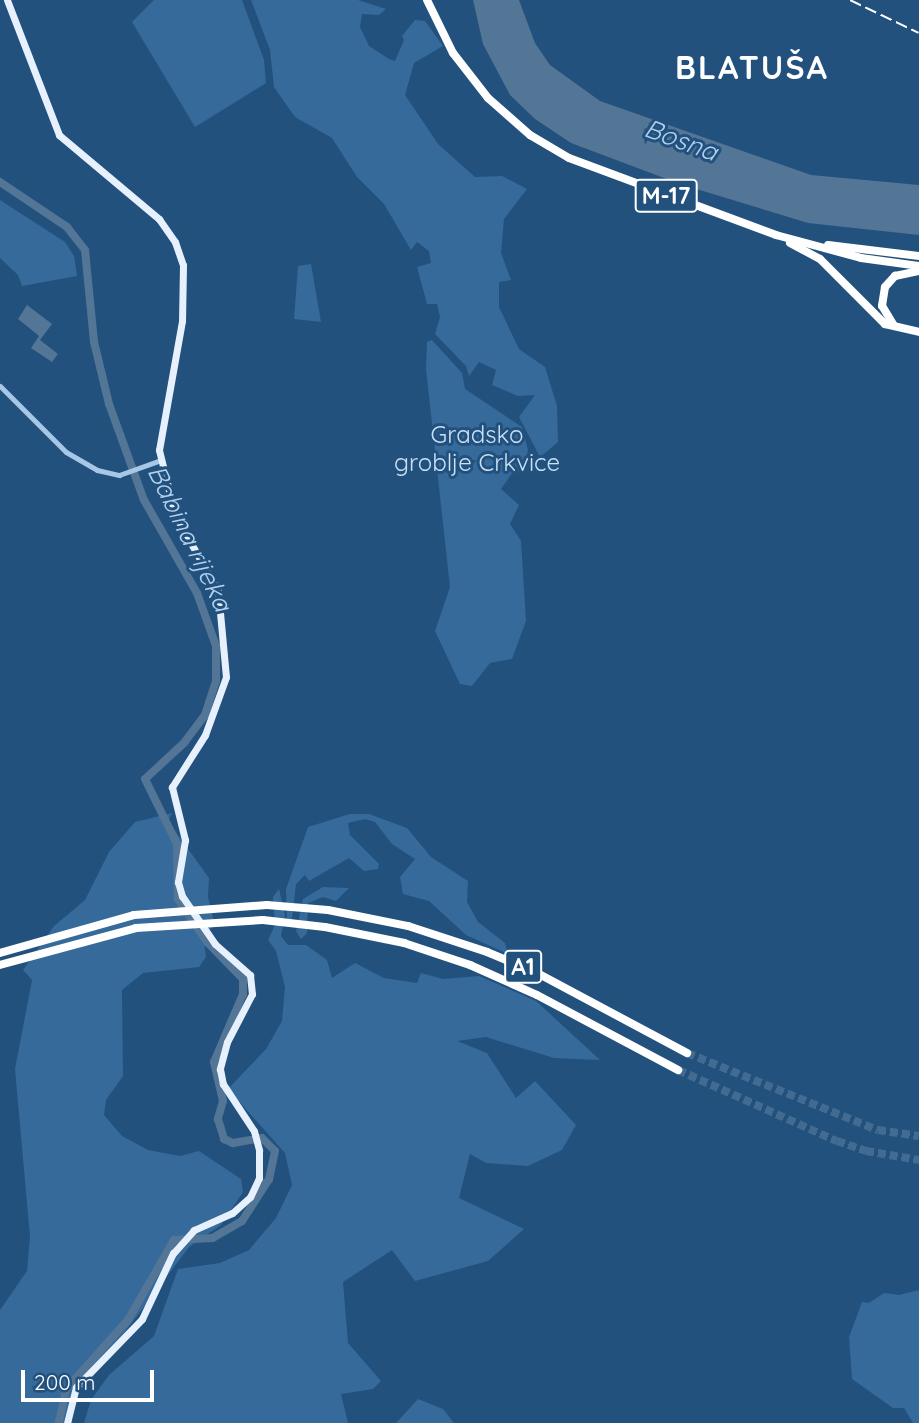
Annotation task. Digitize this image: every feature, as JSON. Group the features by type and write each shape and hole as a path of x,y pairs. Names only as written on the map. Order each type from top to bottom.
{"highway":[{"name":"M-17","path":"427,0 467,74 530,135 587,167 756,228 849,255 919,269"},
{"path":"756,228 827,245 919,256"},
{"path":"756,228 820,260 872,314 894,328 915,332"},
{"path":"915,332 895,326 882,306 889,281 919,269"},
{"path":"909,272 919,277"},
{"name":"A1","path":"0,953 134,915 267,905 328,910 408,926 539,974 687,1053"},
{"name":"A1","path":"0,965 136,928 263,920 324,926 404,943 470,965 678,1070"}],"main road":[{"path":"7,0 59,135 159,219 179,250 183,314 159,438 161,460 174,515 218,591 226,659 226,679 205,736 172,787 185,840 179,890 215,944 250,975 252,994 227,1042 220,1069 222,1084 254,1131 259,1150 259,1178 250,1197 232,1213 194,1230 180,1245 142,1319 76,1387 67,1423"}],"street":[{"path":"0,386 66,452 97,470 119,475 161,460"},
{"path":"150,462 159,438"}],"green space":[{"path":"154,0 242,0 264,60 266,83 195,127 132,22"},
{"path":"251,0 358,0 386,9 379,15 362,14 360,27 369,46 389,59 395,61 404,40 402,36 415,20 425,21 443,46 414,63 405,95 438,144 475,177 502,176 527,189 504,219 501,253 511,280 499,282 499,307 519,349 545,367 557,406 558,442 540,457 519,417 535,395 518,396 492,385 496,370 479,362 469,376 466,366 435,334 440,317 437,304 427,304 417,267 431,263 429,251 417,242 411,250 384,204 357,177 332,138 295,117 274,87 270,50"},
{"path":"0,200 65,242 74,256 77,276 22,286 18,275 0,258"},
{"path":"311,264 321,322 294,319 298,266"},
{"name":"Gradsko groblje Crkvice","path":"432,340 462,373 465,389 522,427 528,450 523,474 512,473 501,489 519,505 510,524 521,541 526,621 512,659 490,663 472,686 460,684 435,631 450,587 426,369 427,342"},
{"path":"172,813 168,821 209,878 208,897 214,922 204,943 206,957 199,967 143,973 122,990 123,1076 106,1100 104,1115 122,1136 148,1150 180,1156 199,1151 241,1179 243,1192 221,1225 189,1247 79,1393 69,1418 73,1423 0,1423 0,1310 27,1271 30,1237 15,1069 32,980 23,970 54,926 85,900 109,852 135,822"},
{"path":"350,814 369,814 407,828 431,857 468,881 467,902 478,922 505,943 508,954 466,935 429,901 403,894 400,877 415,859 392,844 375,822 365,819 348,823 350,835 379,864 378,869 364,871 349,858 309,881 305,875 296,884 292,919 287,924 286,889 308,827"},
{"path":"323,887 349,888 336,901 323,897 308,903 307,933 301,939 296,931 303,899"},
{"path":"279,889 285,915 281,936 288,945 306,945 327,960 332,978 355,963 384,978 417,983 421,973 443,979 479,976 536,1001 600,1060 554,1058 486,1037 457,1041 487,1053 516,1098 535,1081 576,1125 562,1150 528,1166 486,1163 470,1154 459,1198 524,1229 488,1261 415,1281 392,1250 343,1282 348,1343 381,1381 373,1389 341,1394 348,1423 84,1423 91,1400 109,1375 154,1336 178,1269 220,1263 249,1250 276,1218 292,1185 285,1153 228,1089 266,1049 282,1021 285,987 276,951 268,940 275,925 273,897"},
{"path":"919,1290 919,1423 913,1423 904,1408 893,1408 852,1379 849,1337 862,1302 869,1303 884,1293 899,1295"},
{"path":"418,1399 443,1409 454,1423 396,1423"}],"water":[{"name":"Bosna","path":"473,0 519,0 535,43 550,65 600,101 811,175 919,185 919,235 808,223 680,184 571,143 535,119 510,95 483,44"},
{"path":"27,305 52,324 40,340 58,354 52,362 31,348 39,336 18,319"}],"waterway":[{"name":"Babina rijeka","path":"0,182 67,227 85,250 94,342 109,404 144,500 197,593 216,646 216,681 205,715 185,742 145,779 177,844 178,899 207,942 243,979 243,994 214,1062 223,1101 218,1119 224,1139 233,1143 262,1138 275,1151 269,1179 242,1221 213,1238 174,1240 128,1320 66,1389 59,1423"}],"tunnel":[{"path":"687,1053 878,1130 919,1136"},
{"path":"678,1070 837,1141 866,1151 919,1160"}],"railway":[{"path":"850,0 919,33"}],"district":[{"name":"BLATUŠA","path":"752,67"}]}
